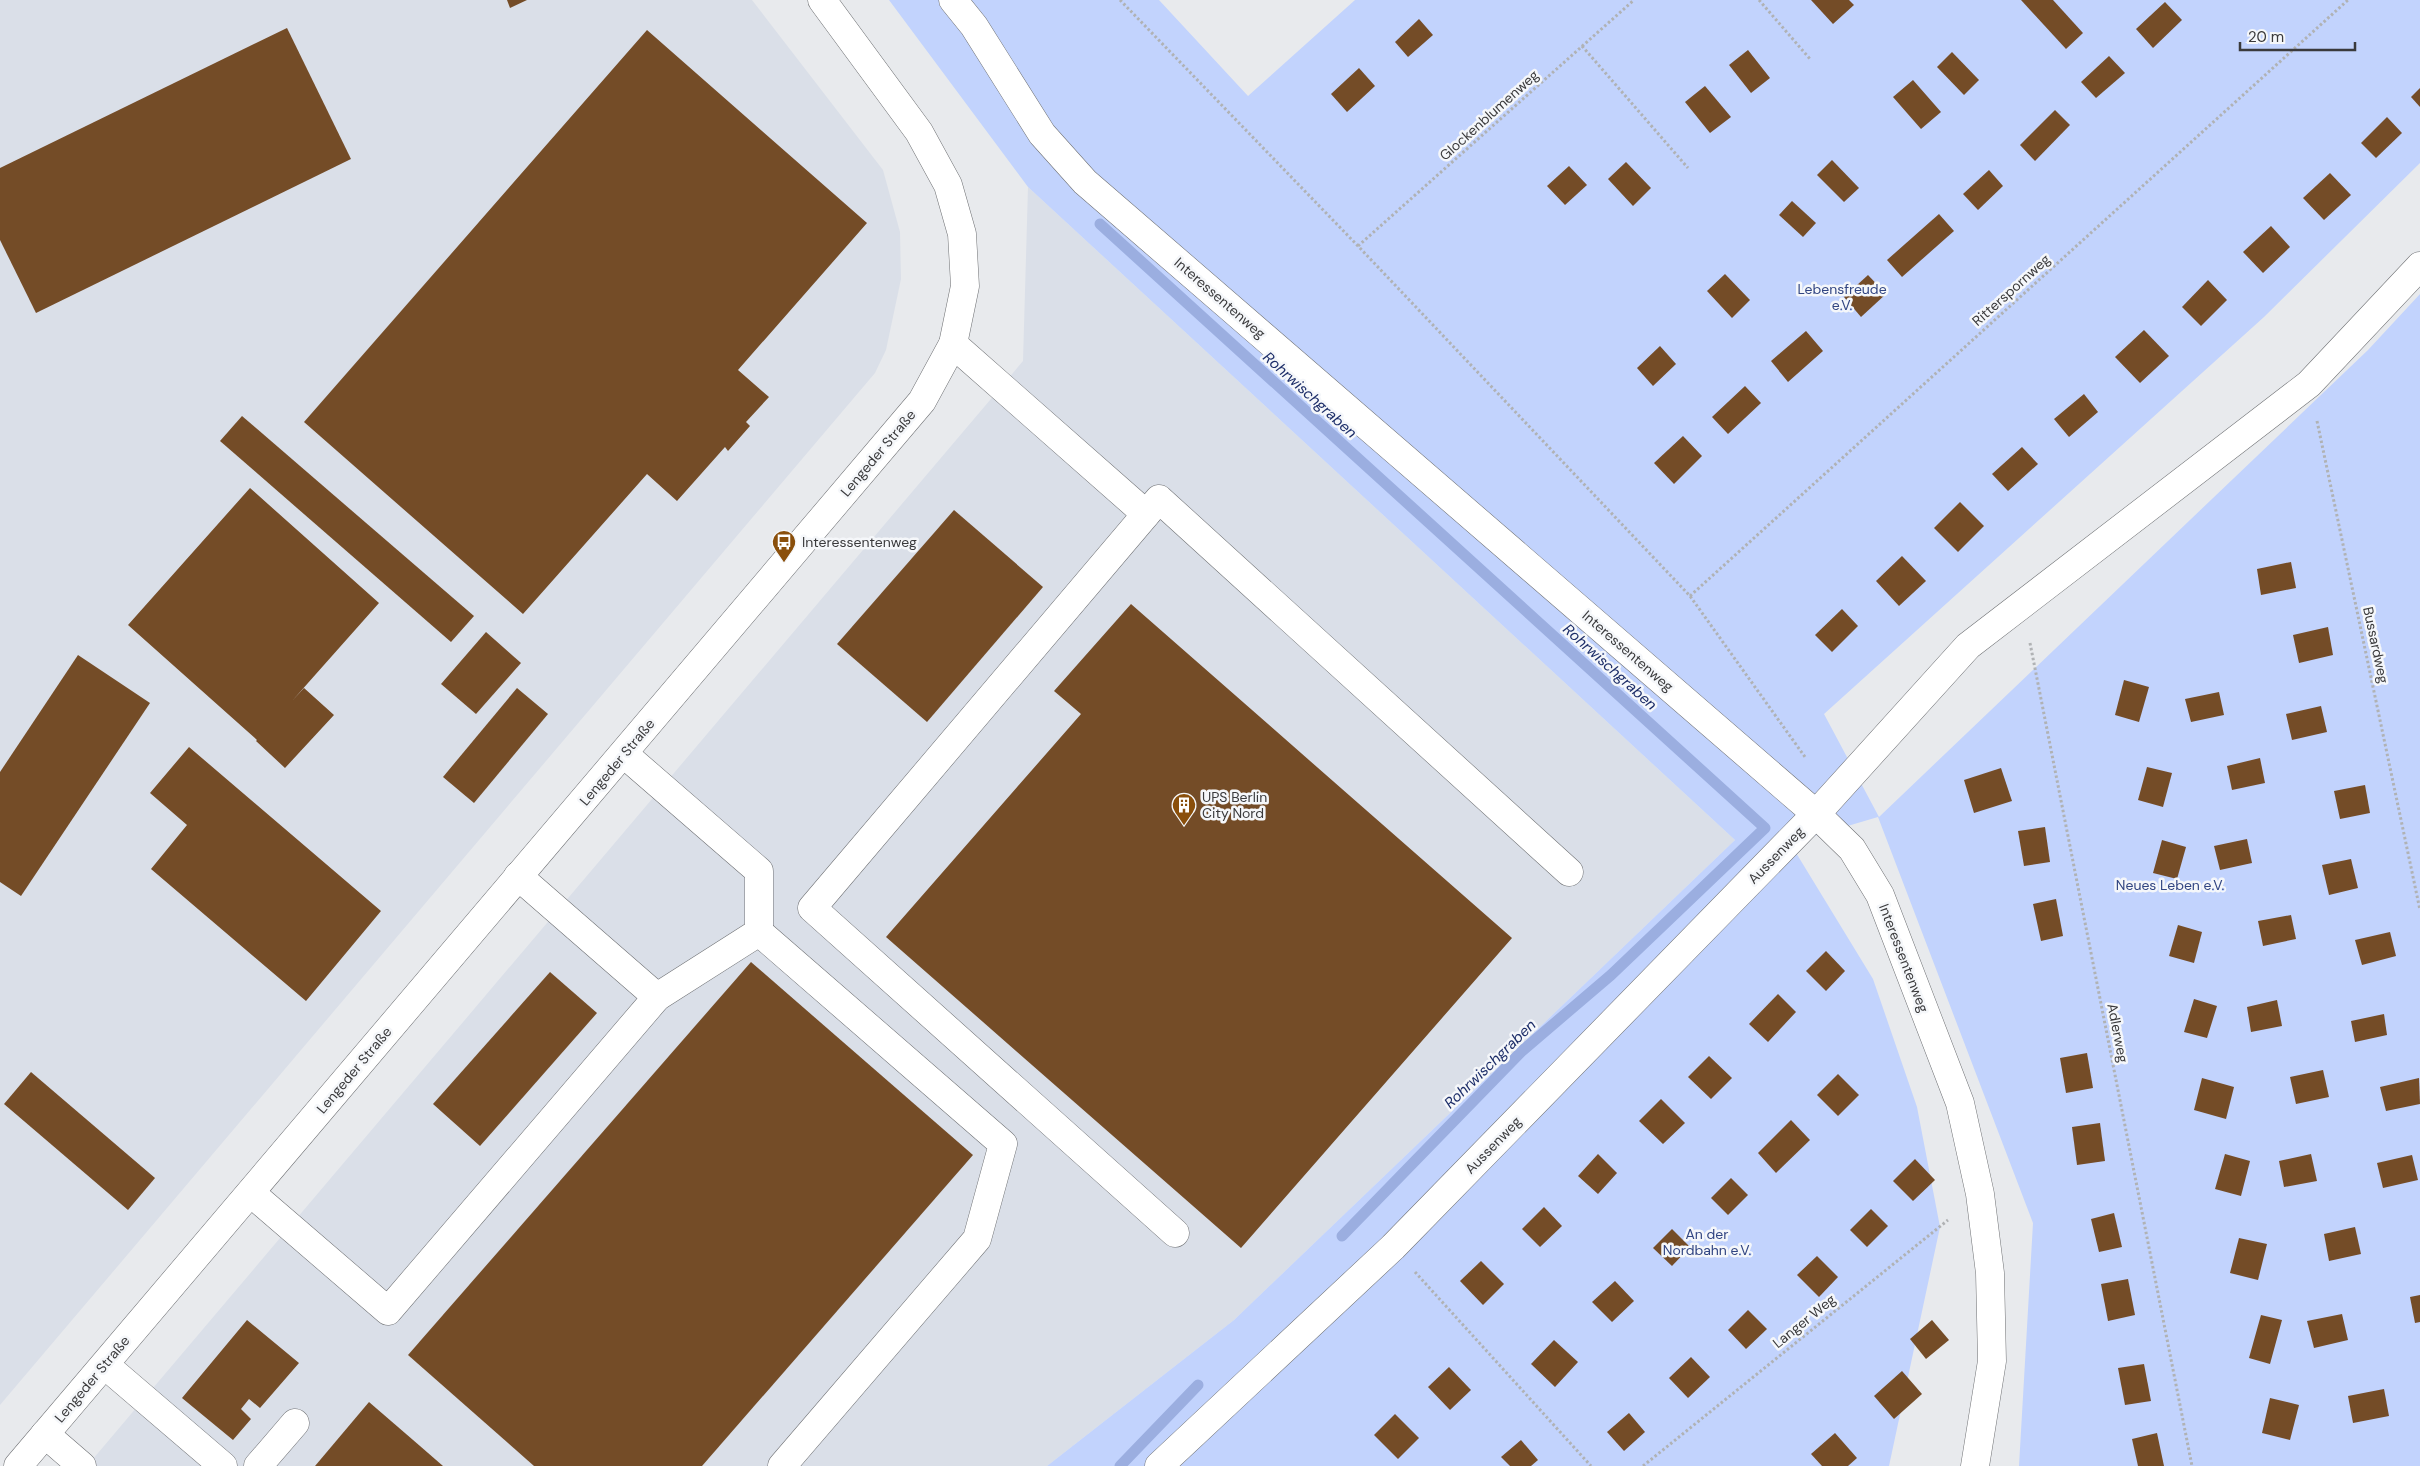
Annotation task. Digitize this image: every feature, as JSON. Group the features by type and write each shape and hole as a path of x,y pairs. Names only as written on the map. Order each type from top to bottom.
{"street":[{"name":"Interessentenweg","path":"953,0 974,26 1042,134 1086,182 1816,814 1852,849 1880,895 1960,1103 1980,1194 1990,1273 1992,1361 1975,1466"},
{"name":"Lengeder Straße","path":"18,1466 922,401 953,344 965,286 962,234 948,185 919,132 831,4"},
{"name":"Aussenweg","path":"1159,1466 1393,1247 1816,814 1968,646 2309,384 2420,266"},
{"path":"953,344 1146,514"},
{"path":"1175,1233 812,908 1158,499 1569,872"},
{"path":"624,754 759,871 759,932 1003,1144 977,1239 782,1466"},
{"path":"518,876 657,997"},
{"path":"251,1192 388,1311 657,997 759,932"},
{"path":"105,1365 223,1466"},
{"path":"258,1466 295,1422"},
{"path":"45,1434 82,1466"}],"path":[{"path":"1120,0 1358,246 1690,596 1810,764"},
{"name":"Glockenblumenweg","path":"1358,246 1634,0"},
{"path":"1759,0 1810,59"},
{"name":"Ritterspornweg","path":"1690,596 2348,0"},
{"path":"1582,46 1688,168"},
{"name":"Bussardweg","path":"2309,384 2420,910"},
{"name":"Adlerweg","path":"2021,604 2192,1466"},
{"name":"Langer Weg","path":"1643,1466 1980,1194"},
{"path":"1410,1266 1591,1466"}],"shaded area":[{"path":"0,0 752,0 883,170 900,232 901,279 886,350 875,373 0,1405"},
{"path":"1028,187 1735,840 1234,1320 1047,1466 87,1466 1023,361"}],"green space":[{"path":"889,0 1159,0 1248,96 1355,0 2420,0 2420,163 2264,317 1824,714 1879,817 2368,350 2420,294 2420,1466 2019,1466 2033,1223 1878,817 1790,843 1873,979 1917,1107 1940,1227 1889,1466 1047,1466 1234,1320 1735,840 1028,187"}],"building":[{"path":"507,0 527,0 510,8"},
{"path":"1811,0 1849,0 1854,5 1833,24"},
{"path":"2021,0 2053,0 2083,33 2066,49"},
{"path":"2165,2 2182,20 2153,48 2136,29"},
{"path":"1419,19 1433,35 1408,57 1395,42"},
{"path":"287,28 351,159 36,313 0,240 0,168"},
{"path":"647,30 867,223 738,370 769,397 746,422 750,426 728,451 725,447 677,501 647,474 523,614 304,422"},
{"path":"1748,50 1770,78 1751,93 1729,65"},
{"path":"1952,52 1979,80 1964,95 1937,67"},
{"path":"2109,56 2125,73 2096,98 2081,82"},
{"path":"1359,68 1375,86 1347,112 1331,94"},
{"path":"1913,80 1941,112 1921,129 1893,97"},
{"path":"1705,86 1731,117 1710,133 1685,102"},
{"path":"2420,88 2420,107 2411,97"},
{"path":"2055,110 2070,125 2035,161 2020,145"},
{"path":"2387,117 2402,133 2376,158 2361,143"},
{"path":"1832,160 1859,188 1844,202 1817,175"},
{"path":"1626,162 1651,188 1633,206 1608,179"},
{"path":"1569,166 1587,185 1565,205 1547,186"},
{"path":"1989,170 2003,186 1978,210 1963,194"},
{"path":"2330,173 2351,195 2324,220 2303,198"},
{"path":"1792,201 1816,223 1803,237 1779,215"},
{"path":"1939,214 1954,231 1902,277 1887,260"},
{"path":"2271,226 2290,247 2263,273 2243,252"},
{"path":"1725,274 1750,300 1732,318 1707,291"},
{"path":"1868,275 1886,294 1861,317 1844,297"},
{"path":"2208,280 2227,300 2201,326 2182,307"},
{"path":"2144,330 2169,356 2140,383 2115,357"},
{"path":"1806,331 1823,351 1788,382 1771,361"},
{"path":"1660,346 1676,364 1653,386 1637,368"},
{"path":"1745,386 1761,403 1728,434 1712,417"},
{"path":"2084,394 2098,412 2069,437 2054,419"},
{"path":"242,416 474,616 451,642 220,441"},
{"path":"1683,436 1702,456 1674,484 1654,463"},
{"path":"2022,447 2038,464 2008,491 1992,474"},
{"path":"250,488 379,603 292,701 304,688 334,715 285,768 257,740 128,625"},
{"path":"1960,502 1984,526 1958,552 1934,528"},
{"path":"954,510 1043,587 927,722 837,644"},
{"path":"1902,556 1926,581 1899,606 1876,581"},
{"path":"2291,562 2296,588 2261,595 2257,569"},
{"name":"UPS Berlin City Nord","path":"1131,604 1512,938 1241,1248 886,937 1081,714 1054,691"},
{"path":"1842,609 1858,626 1832,652 1815,635"},
{"path":"2328,627 2333,655 2299,663 2293,635"},
{"path":"486,632 521,663 476,714 441,684"},
{"path":"78,655 150,703 21,896 0,882 0,772"},
{"path":"2124,680 2149,687 2139,722 2115,715"},
{"path":"517,688 548,714 474,803 443,777"},
{"path":"2219,692 2224,715 2191,722 2185,699"},
{"path":"2321,706 2327,732 2292,740 2286,714"},
{"path":"189,747 381,911 306,1001 151,869 187,825 150,793"},
{"path":"2260,758 2265,783 2232,790 2227,766"},
{"path":"2147,767 2172,773 2163,807 2138,800"},
{"path":"2001,768 2012,801 1974,813 1964,780"},
{"path":"2365,785 2370,813 2340,819 2334,791"},
{"path":"2045,827 2050,862 2024,866 2018,831"},
{"path":"2247,839 2252,863 2220,870 2214,846"},
{"path":"2162,840 2186,847 2177,879 2153,873"},
{"path":"2351,859 2358,888 2329,895 2322,865"},
{"path":"2056,899 2063,936 2041,941 2033,904"},
{"path":"2291,915 2296,939 2263,946 2258,921"},
{"path":"2178,925 2202,932 2194,963 2169,956"},
{"path":"2390,932 2396,956 2362,965 2355,940"},
{"path":"1826,951 1845,971 1826,991 1806,971"},
{"path":"751,962 973,1155 702,1466 534,1466 408,1355"},
{"path":"550,972 597,1013 480,1146 433,1104"},
{"path":"1778,994 1796,1012 1768,1042 1749,1024"},
{"path":"2194,999 2217,1006 2207,1038 2184,1032"},
{"path":"2277,1000 2282,1026 2251,1032 2247,1007"},
{"path":"2384,1014 2387,1035 2355,1042 2351,1021"},
{"path":"2087,1053 2093,1088 2066,1093 2060,1058"},
{"path":"1709,1056 1732,1078 1711,1099 1688,1077"},
{"path":"2323,1070 2329,1097 2296,1104 2290,1077"},
{"path":"31,1072 155,1178 128,1210 4,1104"},
{"path":"1838,1074 1859,1095 1838,1116 1817,1095"},
{"path":"2202,1078 2234,1087 2226,1119 2194,1110"},
{"path":"2419,1078 2420,1104 2386,1111 2380,1087"},
{"path":"1661,1099 1685,1123 1663,1144 1639,1121"},
{"path":"1791,1120 1810,1140 1776,1173 1758,1153"},
{"path":"2100,1123 2105,1161 2077,1165 2072,1127"},
{"path":"1598,1154 1617,1173 1598,1194 1578,1176"},
{"path":"2225,1154 2250,1161 2241,1196 2215,1189"},
{"path":"2311,1154 2317,1181 2284,1187 2279,1161"},
{"path":"2412,1155 2418,1180 2383,1188 2377,1163"},
{"path":"1915,1159 1935,1180 1913,1201 1893,1181"},
{"path":"1731,1178 1748,1195 1728,1215 1711,1198"},
{"path":"1544,1207 1562,1226 1540,1247 1522,1229"},
{"path":"1871,1209 1888,1226 1867,1247 1850,1230"},
{"path":"2114,1213 2122,1247 2099,1252 2091,1219"},
{"path":"2355,1227 2361,1254 2329,1261 2324,1234"},
{"path":"1672,1229 1690,1247 1672,1266 1653,1248"},
{"path":"2239,1238 2267,1244 2258,1280 2230,1273"},
{"path":"1817,1256 1838,1277 1819,1297 1797,1275"},
{"path":"1481,1261 1504,1284 1483,1305 1460,1281"},
{"path":"2128,1279 2135,1315 2108,1321 2101,1284"},
{"path":"1615,1281 1634,1301 1612,1322 1592,1302"},
{"path":"2420,1295 2420,1322 2415,1323 2410,1297"},
{"path":"1748,1310 1767,1329 1746,1349 1728,1330"},
{"path":"2342,1314 2348,1340 2314,1348 2307,1321"},
{"path":"2261,1315 2282,1320 2270,1364 2249,1358"},
{"path":"247,1320 299,1363 260,1408 249,1399 241,1409 251,1419 233,1440 182,1398"},
{"path":"1932,1320 1949,1340 1926,1359 1910,1339"},
{"path":"1554,1340 1578,1362 1555,1387 1531,1364"},
{"path":"1691,1357 1710,1377 1688,1398 1669,1378"},
{"path":"2144,1364 2151,1401 2125,1405 2118,1368"},
{"path":"1449,1367 1471,1390 1450,1410 1428,1387"},
{"path":"1902,1371 1922,1394 1894,1419 1874,1396"},
{"path":"2384,1389 2389,1416 2353,1423 2348,1396"},
{"path":"2270,1398 2299,1405 2290,1440 2262,1433"},
{"path":"369,1402 420,1446 443,1466 315,1466"},
{"path":"1629,1413 1645,1432 1624,1451 1607,1432"},
{"path":"1395,1414 1419,1438 1398,1459 1374,1435"},
{"path":"1835,1433 1857,1458 1848,1466 1822,1466 1811,1454"},
{"path":"2157,1433 2164,1466 2138,1466 2132,1439"},
{"path":"1521,1440 1538,1460 1531,1466 1510,1466 1501,1457"}],"waterway":[{"name":"Rohrwischgraben","path":"1100,224 1765,828 1611,975 1522,1051 1342,1236"},
{"path":"1120,1466 1198,1385"}],"place":[{"name":"Interessentenweg","path":"784,563"},
{"name":"UPS Berlin City Nord","path":"1184,826"}],"park label":[{"name":"Lebensfreude e.V.","path":"1842,298"},
{"name":"Neues Leben e.V.","path":"2170,885"},
{"name":"An der Nordbahn e.V.","path":"1707,1242"}]}
